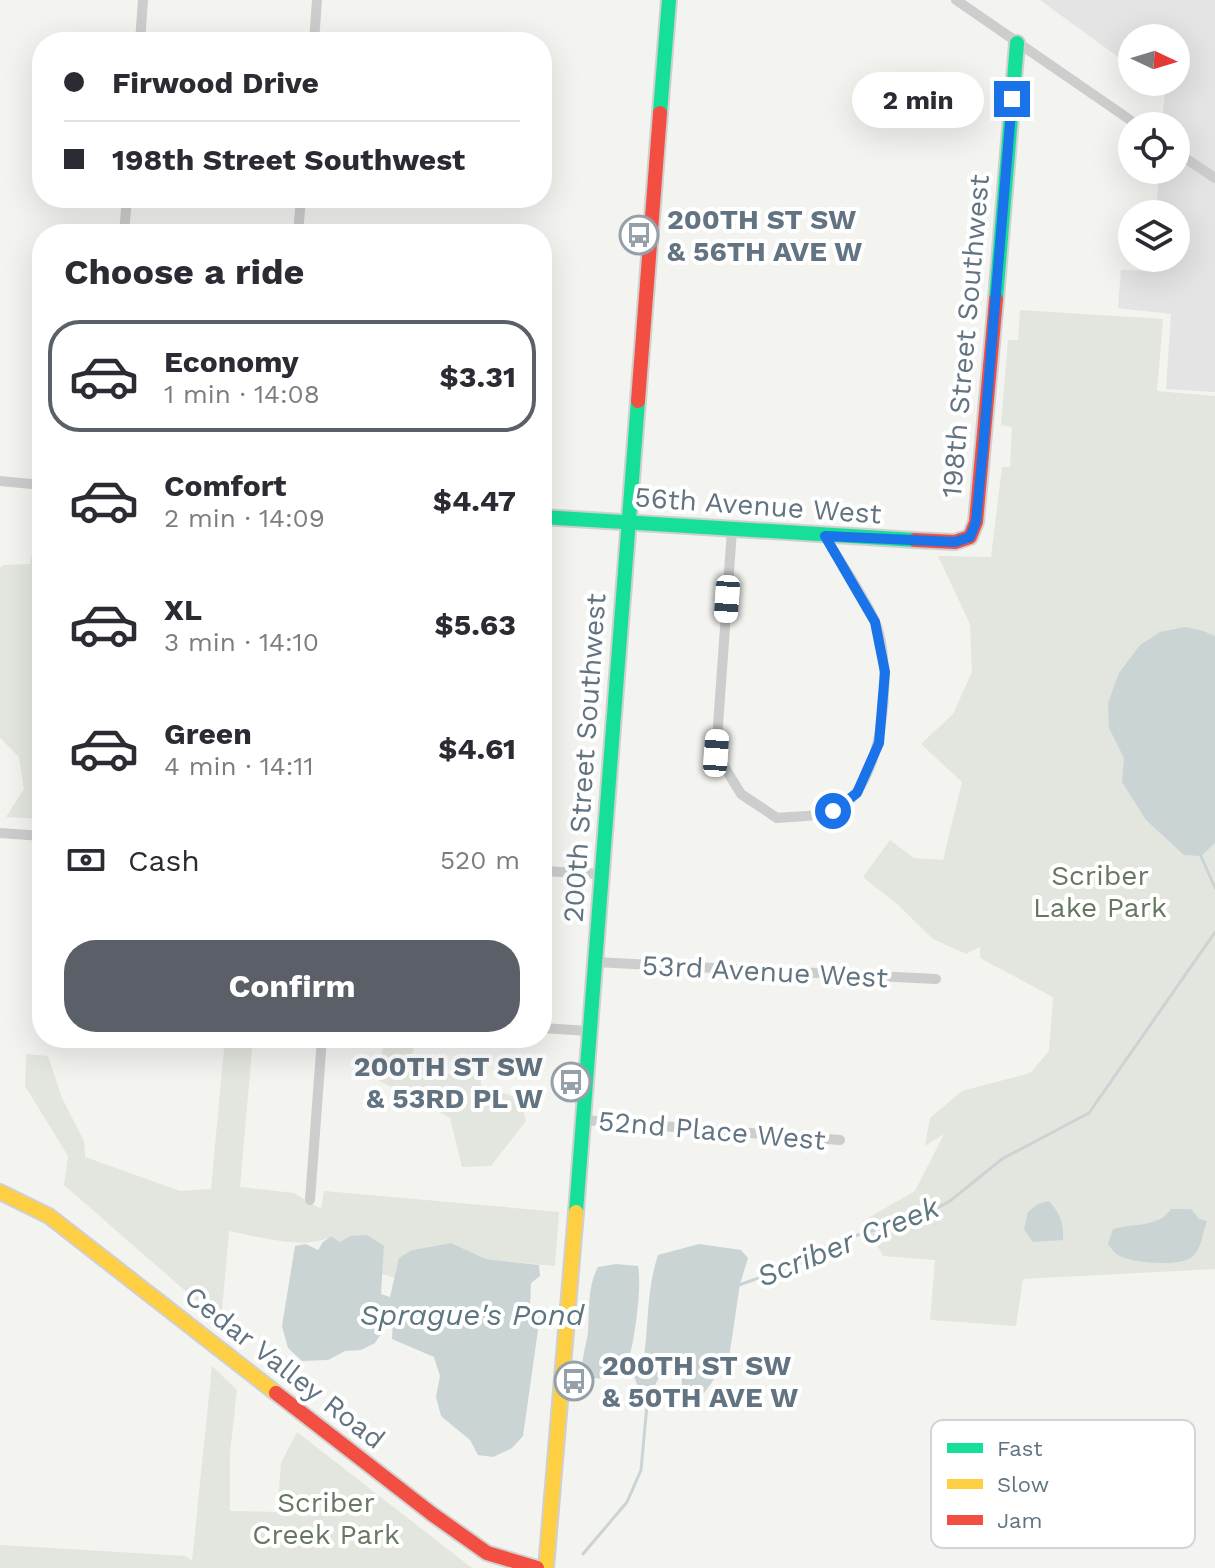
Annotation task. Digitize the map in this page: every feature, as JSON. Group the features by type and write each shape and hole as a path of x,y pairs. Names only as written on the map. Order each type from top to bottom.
{"street":[{"path":"141,32 143,0"},
{"path":"315,32 317,0"},
{"name":"200th Street Southwest","path":"546,1568 669,0"},
{"path":"956,0 1118,112"},
{"name":"198th Street Southwest","path":"970,537 976,522 983,449 1017,43"},
{"path":"1190,161 1215,178"},
{"path":"0,481 32,484"},
{"name":"56th Avenue West","path":"552,518 825,536 955,542 970,537"},
{"path":"732,530 716,753 741,794 777,818 833,811 857,793 879,743 885,672 875,622 825,536"},
{"path":"0,833 32,835"},
{"path":"552,872 600,874"},
{"name":"53rd Avenue West","path":"594,962 936,979"},
{"path":"552,1029 589,1031"},
{"path":"310,1200 321,1048"},
{"name":"52nd Place West","path":"583,1120 840,1140"},
{"name":"Cedar Valley Road","path":"4,1193 49,1216 432,1514 487,1553 537,1568"}],"shaded area":[{"path":"1040,0 1215,0 1215,392 1166,389 1171,314 1118,308 1121,272 1190,272 1190,200 1157,200 1158,184 1190,184 1190,112 1163,112 1165,96 1190,96 1190,24 1118,24 1118,57"}],"green space":[{"name":"Scriber Lake Park","path":"1020,310 1163,319 1157,391 1215,396 1215,1269 1023,1279 1016,1326 930,1320 935,1260 883,1256 863,1221 915,1191 944,1134 925,1146 930,1118 962,1091 1030,1073 1049,1051 1053,997 980,958 980,947 966,954 933,939 863,877 890,840 914,858 943,860 962,782 921,744 953,714 972,672 970,624 938,556 991,557 1002,467 1010,467 1012,427 1001,425 1008,340 1018,340"},
{"path":"32,553 32,818 6,817 24,789 19,757 0,738 0,568 3,565 30,564"},
{"path":"224,1048 252,1048 240,1187 294,1193 321,1209 324,1191 559,1212 555,1266 486,1259 451,1243 412,1250 400,1258 396,1278 382,1274 384,1246 350,1236 340,1242 331,1236 295,1242 229,1231 221,1322 64,1185 68,1156 25,1086 26,1054 48,1056 62,1098 84,1141 85,1157 180,1191 211,1189"},
{"path":"383,1048 414,1048 411,1061 449,1074 461,1057 480,1058 481,1085 520,1099 526,1121 491,1166 462,1167 450,1118 374,1078"},
{"name":"Scriber Creek Park","path":"212,1366 237,1390 230,1453 230,1511 277,1512 281,1463 297,1432 472,1568 0,1568 0,1545 186,1556 192,1561"}],"water":[{"path":"1185,627 1215,636 1215,843 1201,856 1184,855 1146,820 1122,782 1124,758 1109,728 1108,703 1119,673 1140,645 1160,632"},
{"path":"1049,1201 1060,1219 1063,1240 1033,1242 1024,1229 1028,1212 1038,1204"},
{"path":"1171,1209 1191,1209 1199,1219 1207,1221 1200,1245 1192,1257 1168,1263 1137,1261 1120,1256 1108,1244 1113,1229 1152,1222"},
{"name":"Sprague's Pond","path":"367,1235 384,1246 381,1294 390,1297 399,1258 412,1250 451,1243 486,1259 539,1265 540,1276 531,1283 530,1307 540,1316 523,1436 512,1448 493,1457 478,1455 470,1440 441,1416 436,1397 440,1376 434,1357 392,1339 393,1320 385,1314 375,1320 381,1334 375,1343 361,1350 345,1351 328,1360 302,1361 288,1348 282,1326 295,1246 306,1244 318,1250 331,1236 340,1242 350,1236"},
{"path":"699,1244 741,1250 748,1258 740,1284 729,1358 702,1396 693,1397 682,1387 681,1357 669,1359 655,1385 638,1387 633,1374 643,1364 658,1255"},
{"path":"616,1264 638,1266 637,1312 629,1359 615,1356 604,1379 583,1377 592,1282 598,1267"}],"waterway":[{"name":"Scriber Creek","path":"1201,856 1215,888"},
{"name":"Scriber Creek","path":"739,1285 809,1260 828,1244 881,1228 908,1224 950,1201 1002,1159 1089,1113 1215,932"},
{"name":"Scriber Creek","path":"583,1554 627,1502 641,1470 649,1383"}],"traffic: fast":[{"path":"660,113 669,0"},
{"path":"996,299 1017,43"},
{"path":"576,1212 638,401"},
{"path":"552,518 915,540"}],"traffic: slow":[{"path":"0,1192 49,1216 276,1393"},
{"path":"546,1568 576,1212"}],"traffic: jam":[{"path":"638,401 660,113"},
{"path":"915,540 955,542 970,537 976,522 996,299"},
{"path":"276,1393 487,1553 537,1568"}],"place":[{"name":"200TH ST SW & 56TH AVE W","path":"639,235"},
{"name":"200TH ST SW & 53RD PL W","path":"571,1082"},
{"name":"200TH ST SW & 50TH AVE W","path":"574,1381"}],"route":[{"path":"833,811 857,793 879,743 885,672 875,622 825,536 955,542 970,537 976,522 1012,99"}]}
